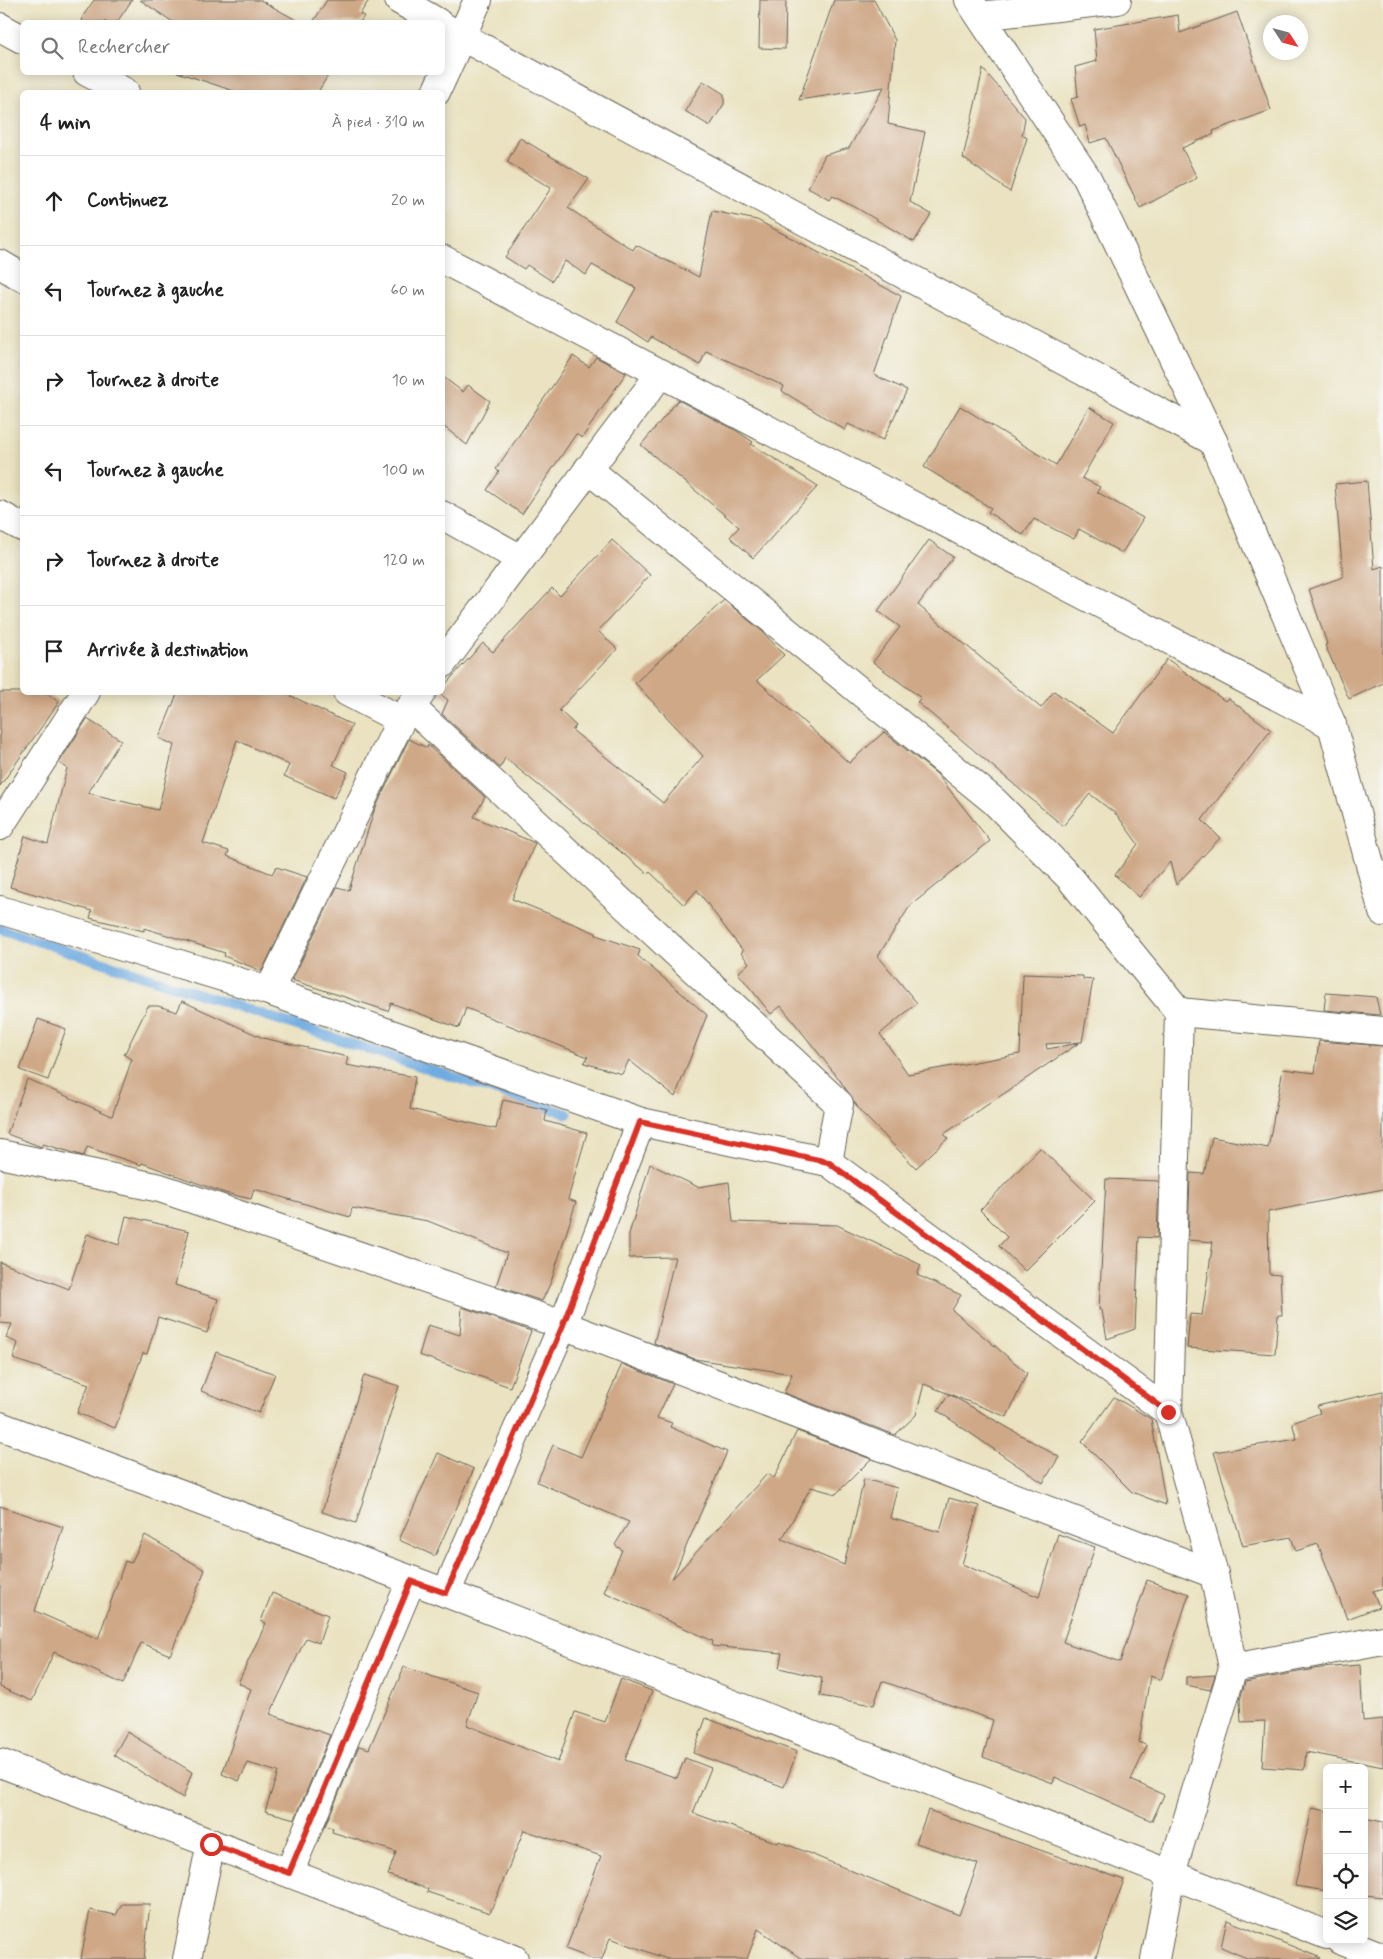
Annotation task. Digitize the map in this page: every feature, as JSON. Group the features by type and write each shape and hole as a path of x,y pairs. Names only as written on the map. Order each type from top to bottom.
{"street":[{"path":"399,0 434,20"},
{"path":"445,58 452,32 478,0"},
{"path":"975,8 1117,0"},
{"path":"975,8 1087,178 1213,441 1332,725 1383,912"},
{"path":"0,27 20,38"},
{"path":"452,32 1213,441"},
{"path":"93,75 121,90"},
{"path":"437,90 441,75"},
{"path":"445,261 1332,725"},
{"path":"0,264 20,276"},
{"path":"445,660 661,373"},
{"path":"588,469 994,802 1070,878 1179,1012 1168,1412 1214,1574 1232,1668 1171,1874 1155,1959"},
{"path":"0,515 20,526"},
{"path":"445,517 521,559"},
{"path":"0,826 84,695"},
{"path":"360,695 411,707 839,1104 828,1162"},
{"path":"269,991 411,707"},
{"path":"0,910 269,991 640,1122 828,1162 1168,1412"},
{"path":"1179,1012 1383,1031"},
{"path":"446,1593 563,1325 640,1122"},
{"path":"0,1154 160,1188 563,1325 1214,1574"},
{"path":"0,1426 446,1593 1323,1933"},
{"path":"289,1873 411,1581"},
{"path":"1232,1668 1383,1640"},
{"path":"0,1763 514,1959"},
{"path":"187,1959 211,1844"},
{"path":"1350,1944 1383,1957"}],"building":[{"path":"94,0 132,0 118,20 82,20"},
{"path":"140,0 260,0 296,20 170,20"},
{"path":"327,0 369,0 360,14 364,16 361,20 314,20"},
{"path":"760,0 786,0 785,49 759,48"},
{"path":"834,0 874,0 895,40 888,124 925,132 910,202 931,214 914,242 855,207 832,196 829,200 808,188 825,155 849,148 884,87 799,100"},
{"path":"1237,12 1271,110 1213,131 1214,134 1182,148 1197,178 1140,208 1106,138 1090,143 1085,125 1080,127 1071,99 1078,97 1075,67 1097,61 1094,29 1178,15 1180,33"},
{"path":"983,69 1025,118 1022,135 1027,138 1010,192 963,158"},
{"path":"186,75 328,75 319,90 231,90"},
{"path":"703,81 724,94 724,104 710,126 685,111"},
{"path":"520,138 589,179 568,208 633,250 636,245 699,277 712,211 757,220 901,296 874,375 907,390 883,440 848,424 845,430 782,391 784,386 706,351 700,365 651,337 648,342 617,322 636,288 592,265 586,275 565,261 552,281 527,265 524,269 505,257 551,188 507,162"},
{"path":"573,356 589,367 596,357 626,373 582,438 576,434 522,514 487,490 499,472 496,469"},
{"path":"445,378 463,392 468,385 490,401 467,445 445,427"},
{"path":"678,400 735,430 753,442 751,444 818,486 753,558 730,537 739,527 641,445"},
{"path":"960,406 1056,465 1089,407 1114,422 1082,478 1100,487 1097,492 1143,518 1122,553 1079,529 1074,539 1034,519 1023,535 988,512 991,508 924,467"},
{"path":"1367,481 1374,569 1383,566 1383,683 1349,699 1325,645 1327,644 1309,589 1343,577 1335,484"},
{"path":"612,540 650,575 598,631 617,649 559,710 576,726 572,730 663,803 703,756 635,683 724,600 762,631 784,655 757,680 849,763 884,732 937,774 990,841 910,906 878,956 917,1003 880,1034 908,1074 1020,1054 1023,974 1083,976 1083,979 1093,980 1082,1042 1046,1044 1047,1049 1079,1043 944,1134 948,1138 916,1168 861,1112 839,1079 781,1006 771,1014 738,973 749,963 741,953 743,951 697,890 684,905 650,872 648,874 505,758 500,768 442,714 448,700 442,695 445,695 445,685 483,643 493,652 552,588 560,596"},
{"path":"929,540 953,557 918,605 1041,708 1054,691 1113,733 1167,659 1225,701 1228,698 1271,730 1202,820 1220,838 1176,885 1170,862 1139,897 1115,875 1138,844 1117,815 1090,794 1063,826 917,702 921,698 873,662 900,627 878,611"},
{"path":"0,692 20,692 20,695 48,695 59,702 0,786"},
{"path":"177,695 289,695 352,725 333,765 348,772 334,798 284,776 289,765 237,740 203,843 229,851 227,856 272,874 276,867 307,877 262,971 224,956 225,953 144,928 144,931 90,918 92,911 10,887 25,836 48,844 67,768 59,763 87,719 121,740 88,793 158,810 174,745 159,738"},
{"path":"409,739 427,748 428,745 485,797 474,817 535,843 512,899 596,933 596,935 640,950 638,956 707,1015 675,1097 629,1060 622,1074 584,1063 588,1057 466,1008 459,1028 391,1003 388,1011 292,980 337,887 349,890 374,811"},
{"path":"1326,993 1376,997 1380,1015 1324,1010"},
{"path":"182,1001 263,1038 348,1057 346,1065 415,1077 410,1109 496,1129 503,1100 547,1110 545,1121 587,1133 568,1199 576,1202 551,1282 542,1301 496,1286 507,1253 428,1221 352,1208 350,1217 254,1189 251,1199 225,1193 142,1163 141,1165 87,1147 84,1156 43,1144 41,1147 7,1134 27,1079 112,1116 132,1059 124,1055 148,1006 158,1006 177,1012"},
{"path":"38,1019 66,1029 48,1080 20,1070"},
{"path":"1319,1041 1383,1046 1383,1189 1268,1212 1269,1274 1280,1275 1282,1315 1278,1315 1275,1354 1187,1348 1190,1314 1202,1315 1213,1242 1188,1240 1190,1173 1204,1174 1212,1137 1268,1148 1283,1069 1315,1073"},
{"path":"1040,1148 1095,1201 1025,1271 999,1246 1007,1237 980,1210"},
{"path":"650,1164 698,1187 729,1182 733,1222 837,1225 921,1265 917,1275 961,1295 952,1310 1027,1373 1007,1417 924,1384 916,1415 895,1435 784,1393 792,1374 695,1359 654,1343 675,1257 629,1258 629,1234"},
{"path":"1106,1179 1159,1181 1157,1238 1139,1237 1135,1329 1107,1339 1102,1310 1099,1310"},
{"path":"126,1216 189,1231 175,1285 218,1299 207,1333 158,1317 147,1354 143,1353 115,1428 77,1413 89,1384 13,1359 18,1343 6,1338 12,1324 0,1323 0,1262 69,1289 87,1234 119,1245"},
{"path":"462,1307 531,1331 510,1387 419,1355 428,1325 460,1335"},
{"path":"216,1352 275,1374 259,1413 201,1391"},
{"path":"622,1364 673,1384 657,1418 672,1423 670,1427 727,1452 672,1579 767,1474 774,1478 797,1431 871,1459 836,1494 811,1487 782,1539 844,1565 864,1479 897,1488 890,1518 940,1532 949,1498 979,1506 962,1564 1039,1597 1058,1534 1095,1547 1063,1642 1120,1662 1147,1580 1189,1594 1161,1680 1150,1676 1139,1742 1147,1746 1131,1780 1164,1795 1152,1821 1055,1777 1053,1783 983,1757 993,1720 882,1681 874,1705 820,1696 822,1678 779,1668 782,1653 712,1646 713,1641 604,1592 622,1550 615,1545 629,1522 537,1482 553,1445 581,1457"},
{"path":"364,1375 399,1386 356,1523 322,1512"},
{"path":"1383,1391 1383,1588 1373,1591 1379,1607 1347,1619 1318,1544 1296,1551 1291,1537 1243,1546 1214,1452 1297,1439 1292,1423 1320,1413 1317,1406"},
{"path":"949,1394 1059,1457 1043,1483 938,1411"},
{"path":"1114,1397 1151,1419 1166,1505 1132,1492 1082,1442"},
{"path":"438,1453 474,1469 435,1556 399,1540"},
{"path":"0,1506 63,1527 35,1611 98,1639 125,1561 131,1563 145,1535 205,1570 170,1655 141,1643 123,1684 54,1652 32,1701 0,1687"},
{"path":"272,1593 328,1615 319,1643 306,1638 270,1714 330,1735 295,1819 265,1811 278,1772 248,1763 239,1781 222,1774 251,1689 238,1683 266,1623 261,1621"},
{"path":"1360,1665 1363,1721 1383,1719 1383,1767 1306,1752 1304,1770 1262,1767 1265,1721 1241,1722 1240,1700 1245,1682 1320,1668"},
{"path":"404,1667 478,1692 467,1725 558,1762 575,1712 605,1722 621,1679 652,1691 625,1760 677,1778 685,1758 711,1768 693,1813 778,1843 779,1841 959,1915 978,1864 916,1843 928,1810 1124,1880 1095,1959 802,1959 758,1929 747,1959 667,1959 610,1938 602,1959 592,1959 566,1949 601,1856 524,1830 490,1913 427,1892 428,1889 388,1875 396,1852 332,1832 333,1828 325,1826 359,1746 369,1749"},
{"path":"1215,1675 1210,1690 1186,1685 1186,1677"},
{"path":"706,1718 797,1752 784,1787 693,1753"},
{"path":"127,1732 192,1772 183,1798 114,1755"},
{"path":"1312,1808 1323,1810 1323,1890 1295,1886"},
{"path":"1368,1819 1383,1822 1383,1897 1368,1895"},
{"path":"122,1904 150,1904 144,1959 81,1959 90,1910 116,1915"},
{"path":"1227,1920 1321,1958 1249,1959 1221,1947"}],"waterway":[{"path":"0,929 567,1114"}],"route":[{"path":"211,1844 289,1873 411,1581 446,1593 563,1325 640,1122 828,1162 1168,1412"}]}
